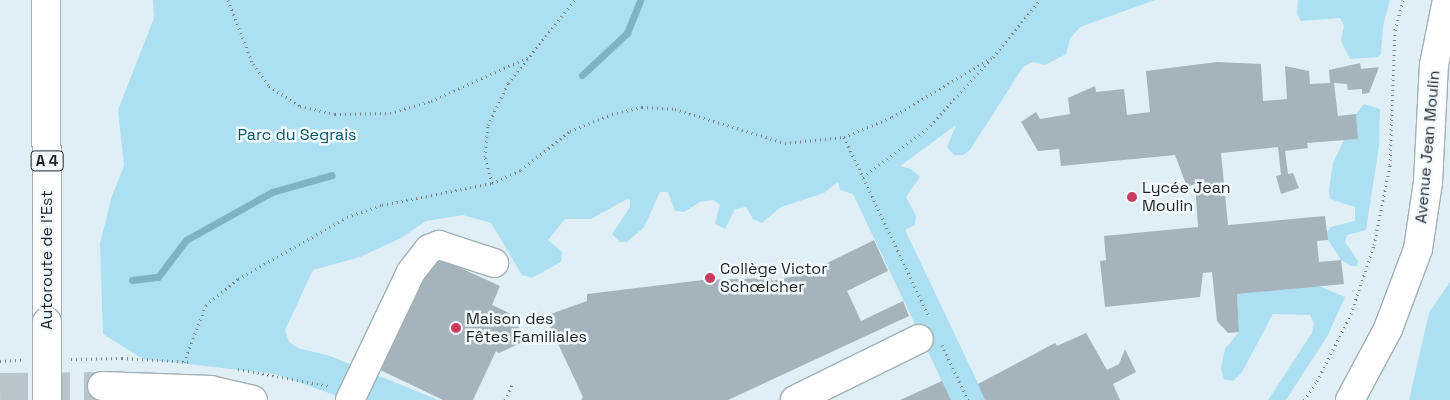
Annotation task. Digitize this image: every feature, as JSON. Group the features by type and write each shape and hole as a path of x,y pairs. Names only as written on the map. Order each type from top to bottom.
{"main road":[{"name":"Autoroute de l’Est","path":"46,0 47,400"},
{"name":"Avenue Jean Moulin","path":"1350,400 1388,329 1418,249 1428,182 1435,55 1446,0"},
{"path":"350,400 407,280 429,249 439,245 494,263"},
{"path":"794,400 929,332"},
{"path":"102,386 211,390 253,400"}],"path":[{"path":"228,0 253,64 268,86 300,106 335,114 390,113 432,101 530,56"},
{"path":"492,183 485,157 488,125 508,83 575,0"},
{"path":"863,177 927,129 993,56 1040,0"},
{"path":"1304,400 1317,381 1350,314 1374,245 1390,165 1396,30 1403,0"},
{"path":"184,362 206,305 238,279 347,216 382,205 492,183 521,170 570,131 612,114 642,107 675,109 786,143 844,137 892,117 993,56"},
{"path":"844,137 929,332 968,400"},
{"path":"505,400 512,385"}],"green space":[{"name":"Parc du Segrais","path":"153,0 1155,0 1080,27 1070,39 1066,54 1045,65 1033,62 1023,67 970,150 963,155 954,155 947,147 956,125 900,166 911,169 920,177 906,197 916,216 915,225 905,230 986,400 951,400 853,194 840,190 838,182 824,193 781,207 762,223 753,219 746,207 735,209 725,229 715,224 720,205 713,200 700,202 684,212 675,211 668,192 660,192 644,227 627,242 620,242 612,234 630,207 630,200 627,199 591,219 565,219 548,240 562,252 561,262 532,278 522,275 491,223 463,215 426,221 401,238 360,257 313,270 285,330 289,342 298,348 330,356 438,400 349,400 275,374 143,359 103,334 100,243 112,196 124,166 118,110 154,18"},
{"path":"1298,0 1390,0 1383,26 1381,54 1378,57 1350,59 1341,41 1344,26 1340,18 1301,21 1297,14"},
{"path":"1364,104 1380,109 1379,146 1366,230 1347,235 1345,242 1358,261 1357,266 1351,266 1341,260 1328,240 1327,232 1331,227 1355,221 1355,207 1330,199 1329,190 1333,163 1344,140 1358,139 1356,114"},
{"path":"1450,282 1450,400 1409,400 1429,313"},
{"path":"1319,286 1345,297 1328,335 1286,400 1268,400 1312,333 1314,323 1310,315 1273,314 1242,372 1233,381 1224,379 1221,368 1225,349 1239,332 1237,294"}],"building":[{"path":"1217,62 1261,64 1263,101 1287,99 1285,66 1309,71 1310,84 1330,83 1329,70 1360,63 1361,69 1379,67 1369,93 1362,94 1362,89 1348,90 1347,84 1334,83 1338,116 1356,114 1358,139 1307,143 1308,148 1285,151 1288,174 1293,173 1299,188 1281,194 1276,176 1281,175 1278,147 1221,153 1228,225 1325,216 1328,240 1317,241 1319,262 1341,260 1344,284 1237,294 1239,332 1228,333 1217,321 1212,272 1203,273 1200,297 1105,307 1100,261 1106,260 1104,236 1198,227 1195,184 1187,187 1175,155 1061,166 1059,149 1038,151 1021,122 1036,112 1040,119 1070,114 1068,98 1095,86 1096,92 1124,89 1127,115 1150,112 1146,71"},
{"path":"874,240 888,271 847,291 861,321 903,301 909,316 728,400 581,400 583,397 545,316 587,301 587,294 703,280 771,278 772,281 807,273"},
{"name":"Maison des Fêtes Familiales","path":"432,255 500,286 492,305 513,315 525,341 499,353 496,351 473,400 443,400 374,367"},
{"path":"1086,333 1107,370 1119,364 1125,349 1136,372 1113,384 1120,400 985,400 978,384 1055,343 1057,346"},
{"path":"942,381 951,400 900,400"}],"waterway":[{"path":"582,75 627,33 640,0"},
{"path":"132,280 158,277 186,240 272,192 332,175"}],"tunnel":[{"path":"0,387 102,386"}],"place":[{"name":"Lycée Jean Moulin","path":"1132,197"},
{"name":"Collège Victor Schœlcher","path":"710,278"},
{"name":"Maison des Fêtes Familiales","path":"456,328"}]}
